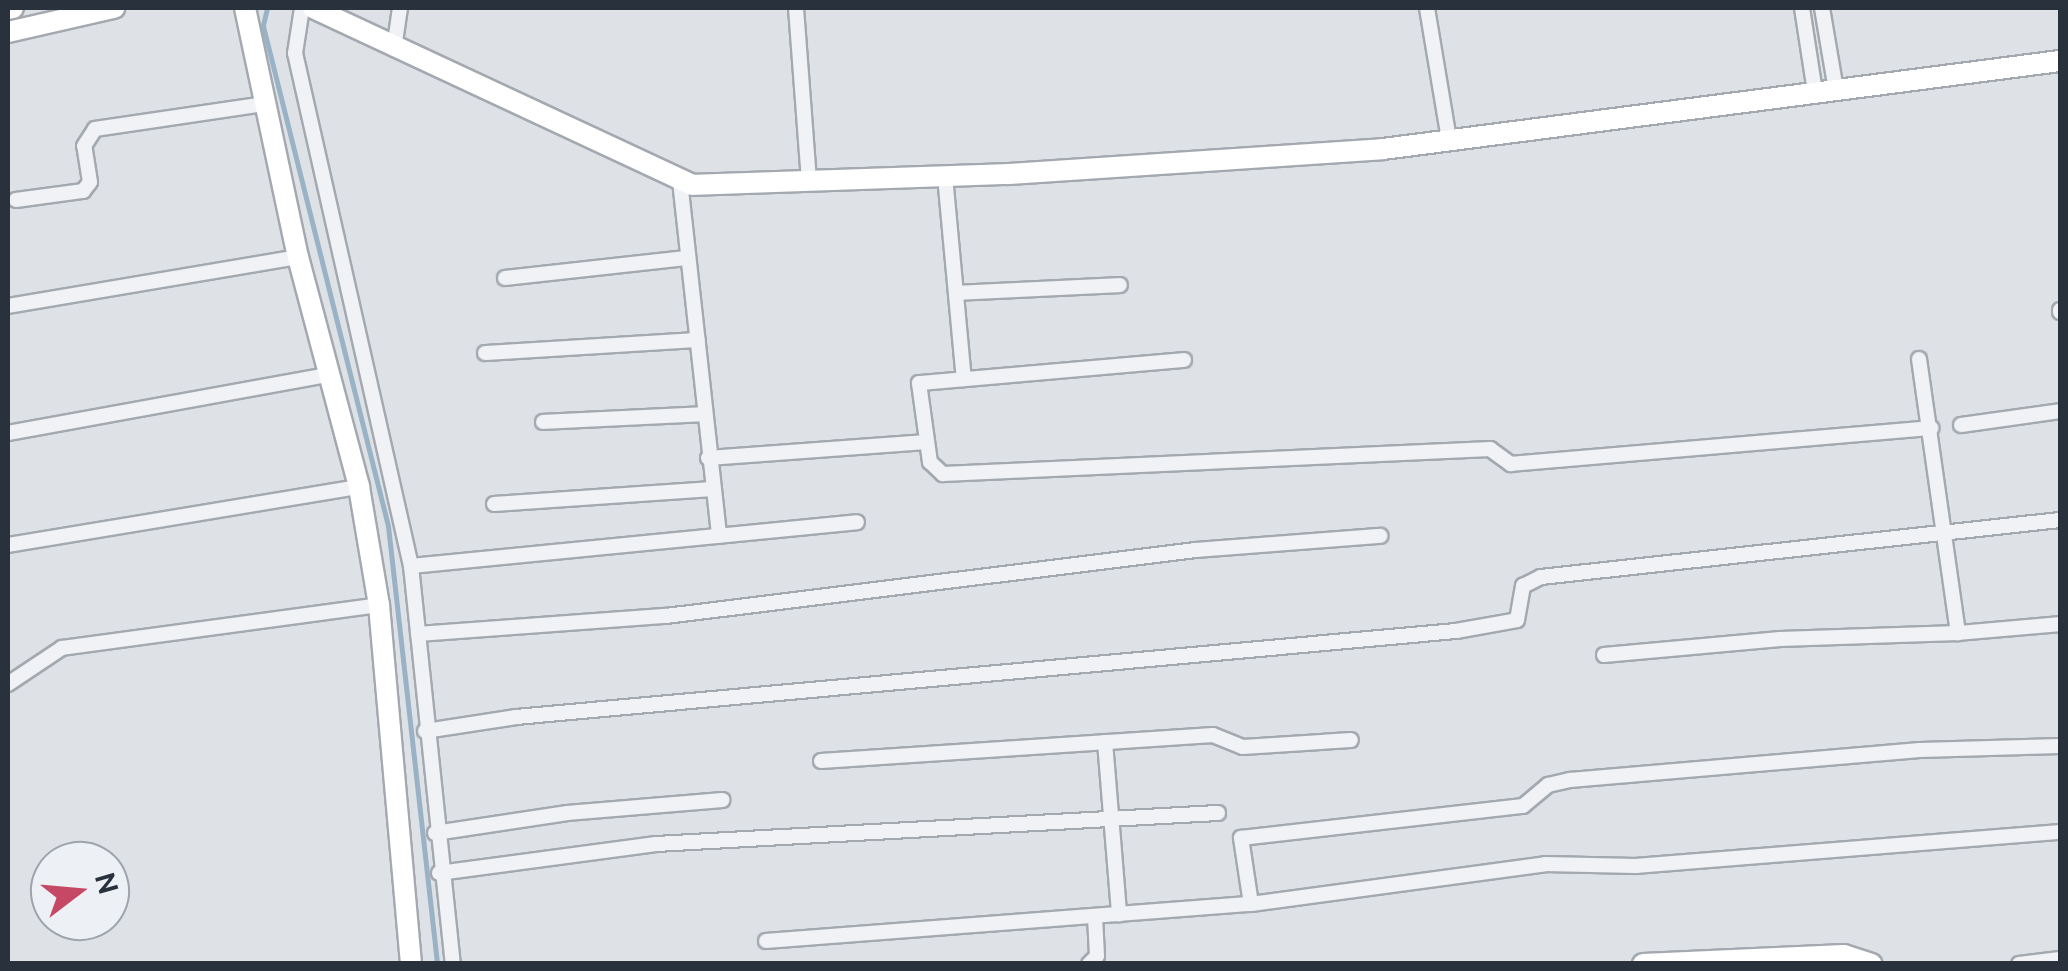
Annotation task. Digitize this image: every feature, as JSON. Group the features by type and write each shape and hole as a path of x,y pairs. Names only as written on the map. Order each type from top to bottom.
{"main road":[{"path":"8,32 114,8"},
{"path":"246,8 298,257 359,488 379,606 411,964"},
{"path":"314,8 680,181 809,182 945,176 1449,140 2060,61"},
{"path":"1642,964 1844,955 1872,964"}],"street":[{"path":"302,8 295,54 411,566 439,873 453,964"},
{"path":"394,49 400,8"},
{"path":"796,8 809,182"},
{"path":"1427,8 1449,140"},
{"path":"1802,8 1825,91"},
{"path":"1822,8 1825,91"},
{"path":"16,200 83,192 90,182 84,146 95,129 265,104"},
{"path":"945,176 964,379"},
{"path":"680,181 718,536"},
{"path":"8,306 298,257"},
{"path":"505,278 686,258"},
{"path":"956,293 1120,285"},
{"path":"484,353 698,340"},
{"path":"1919,359 1958,633"},
{"path":"1184,360 919,382 933,468 943,474 1490,449 1512,464 1931,428"},
{"path":"8,433 328,375"},
{"path":"1961,425 2060,411"},
{"path":"543,422 705,414"},
{"path":"708,458 926,442"},
{"path":"8,545 359,488"},
{"path":"494,504 712,488"},
{"path":"426,730 516,716 1456,631 1517,620 1523,586 1541,577 2060,520"},
{"path":"411,566 858,522"},
{"path":"418,634 666,616 1196,550 1380,536"},
{"path":"8,684 62,648 379,606"},
{"path":"1604,654 1780,638 1958,633 2060,624"},
{"path":"821,761 1213,734 1243,746 1351,740"},
{"path":"1106,742 1109,823 1119,914"},
{"path":"1251,904 1241,838 1523,806 1548,785 1570,780 1920,750 2060,746"},
{"path":"436,833 567,812 722,800"},
{"path":"439,873 656,844 1109,823 1218,813"},
{"path":"766,942 1251,904 1544,864 1636,866 2060,832"},
{"path":"1089,964 1097,956 1094,916"},
{"path":"2019,964 2060,959"}],"waterway":[{"path":"267,8 263,26 388,526 437,964"}]}
